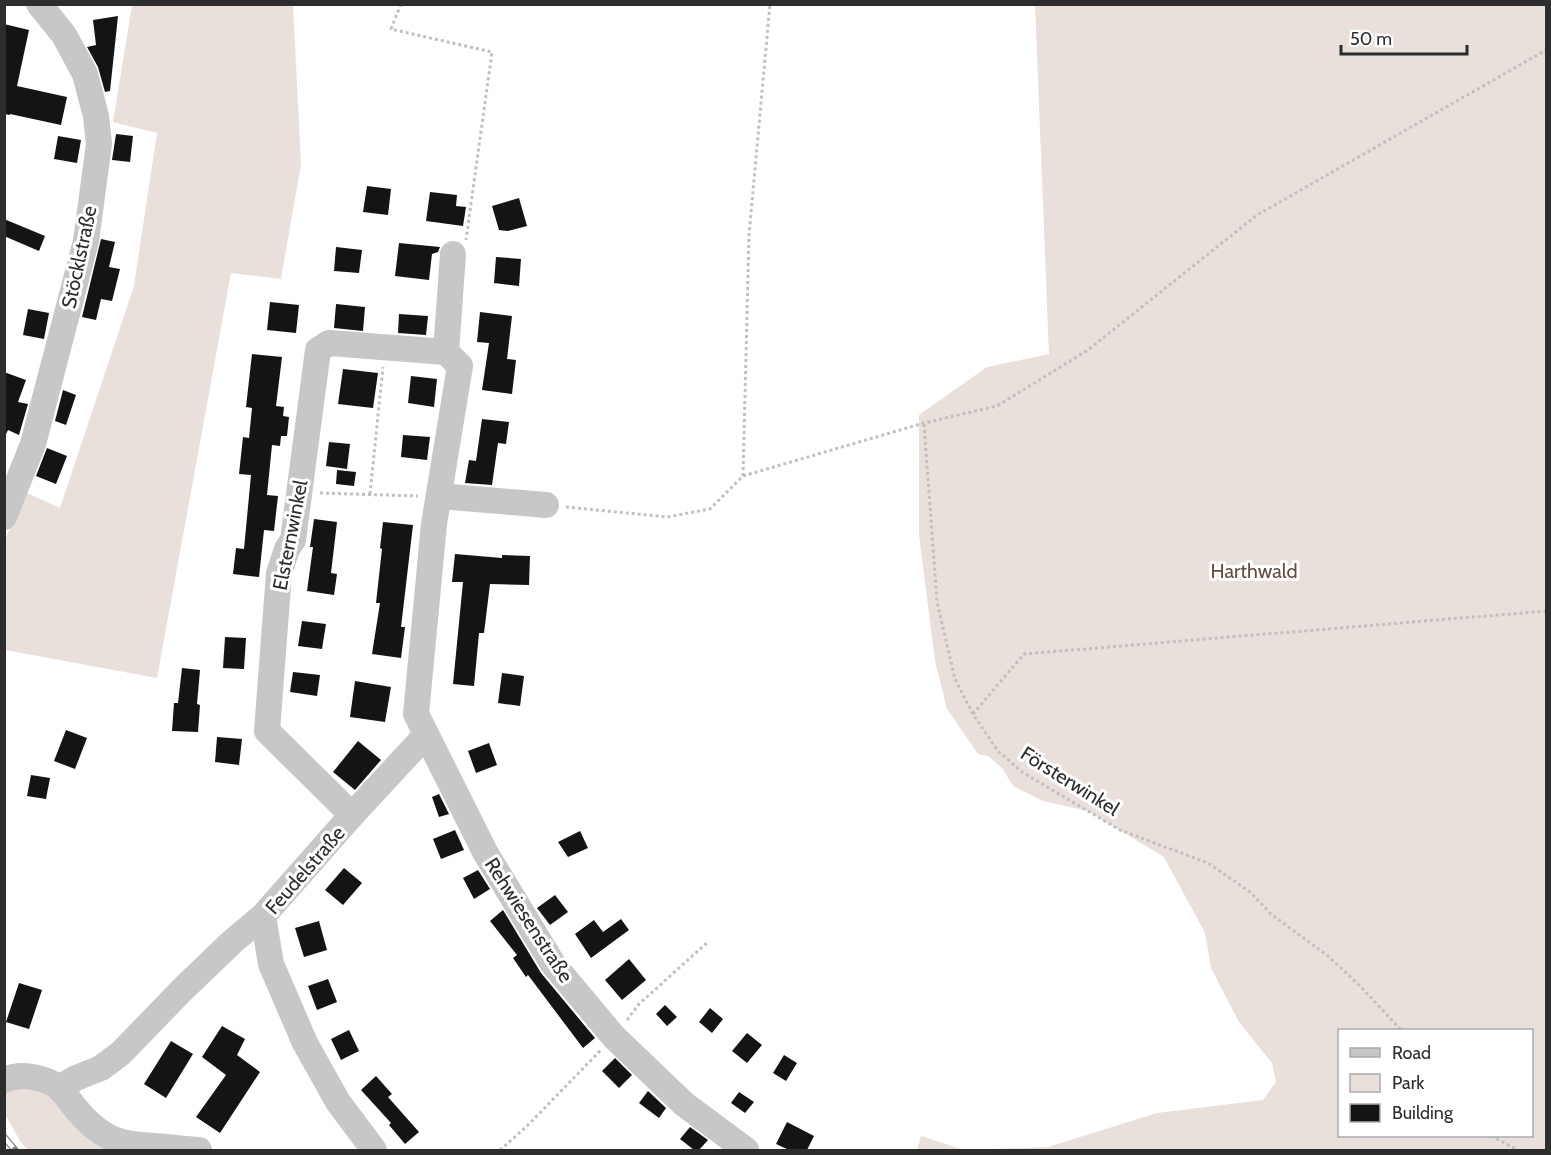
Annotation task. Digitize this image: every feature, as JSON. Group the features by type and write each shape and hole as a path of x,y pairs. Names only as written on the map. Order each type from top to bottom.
{"street":[{"name":"Stöcklstraße","path":"4,517 33,444 86,241 99,144 96,116 85,74 64,35 39,4"},
{"path":"426,735 416,714 434,524 460,366 446,352 453,254"},
{"name":"Elsternwinkel","path":"352,815 267,731 279,573 287,549 293,540 318,350 329,343 446,352"},
{"path":"440,496 546,506"},
{"name":"Feudelstraße","path":"374,1150 338,1102 305,1043 271,964 263,916 426,735"},
{"name":"Rehwiesenstraße","path":"426,735 485,852 553,964 614,1037 684,1104 746,1150"},
{"path":"59,1088 101,1068 121,1053 182,990 263,916"},
{"path":"4,1080 10,1077 32,1077 59,1088 79,1113 107,1136 130,1144 199,1150"}],"path":[{"path":"401,4 391,29 492,52 468,238 453,254"},
{"path":"743,476 749,235 770,4"},
{"path":"546,506 667,517 710,509 743,476 924,423 997,406 1088,350 1257,215 1546,50"},
{"path":"370,494 386,347"},
{"name":"Försterwinkel","path":"924,423 937,602 955,679 973,714 998,751 1022,772 1120,830 1208,863 1250,892 1271,914 1328,956 1400,1029"},
{"path":"300,492 440,496"},
{"path":"973,714 1024,654 1546,611"},
{"path":"500,1150 614,1037 639,1004 709,941"},
{"path":"1493,1137 1518,1150"}],"green space":[{"path":"132,5 293,5 301,164 281,279 231,273 157,678 5,650 5,540 25,492 60,508 134,286 157,133 113,122"},
{"name":"Harthwald","path":"1035,5 1546,5 1546,1150 964,1150 1048,1147 1157,1113 1263,1100 1276,1082 1272,1063 1239,1022 1211,968 1205,933 1164,857 1088,811 1043,801 1013,786 1002,768 988,756 978,754 947,709 935,661 919,535 919,415 987,367 1049,354"},
{"path":"24,1082 156,1150 28,1150 20,1141 5,1114 4,1089"},
{"path":"921,1136 964,1150 917,1150"}],"building":[{"path":"118,16 110,91 105,92 98,67 87,47 96,45 93,20"},
{"path":"4,24 29,30 17,86 67,97 61,125 4,114"},
{"path":"116,134 133,136 130,162 112,160"},
{"path":"58,136 81,140 77,163 54,159"},
{"path":"367,186 391,189 388,215 363,212"},
{"path":"430,192 457,195 456,206 466,207 463,226 426,221"},
{"path":"519,198 527,226 508,231 499,230 492,206"},
{"path":"4,219 45,236 39,251 4,236"},
{"path":"101,239 115,242 109,267 120,269 112,301 101,299 96,320 82,317"},
{"path":"399,243 440,247 438,252 432,254 429,280 395,276"},
{"path":"336,247 362,250 359,273 334,271"},
{"path":"496,257 521,259 519,286 494,283"},
{"path":"270,302 299,305 296,333 267,330"},
{"path":"336,304 365,307 363,331 334,328"},
{"path":"28,309 49,313 44,339 23,335"},
{"path":"480,312 512,316 507,359 516,360 512,394 482,390 489,343 477,342"},
{"path":"399,314 428,316 426,335 398,333"},
{"path":"252,354 282,357 276,406 284,407 283,416 289,417 287,436 281,436 280,446 272,445 267,495 278,496 274,531 264,530 259,577 233,574 236,548 244,549 251,475 239,474 243,437 249,438 252,408 246,407"},
{"path":"343,369 378,373 373,408 338,404"},
{"path":"4,372 26,380 18,402 28,404 19,435 8,430 4,434"},
{"path":"411,376 437,379 434,407 408,403"},
{"path":"63,390 76,395 66,425 55,421"},
{"path":"482,419 509,422 506,444 498,443 492,485 465,483 469,460 476,461"},
{"path":"403,435 430,437 427,460 401,457"},
{"path":"329,442 350,444 347,469 326,466"},
{"path":"47,448 67,456 56,484 36,476"},
{"path":"337,470 356,472 354,486 336,484"},
{"path":"314,519 337,522 331,573 337,574 334,595 307,591"},
{"path":"383,522 413,525 401,627 405,627 401,658 372,654 380,603 376,603"},
{"path":"455,554 502,558 502,555 530,556 529,585 490,584 484,633 479,633 474,686 453,684 463,582 452,582"},
{"path":"302,621 326,624 322,649 298,646"},
{"path":"225,637 246,638 244,669 223,668"},
{"path":"182,668 200,670 197,704 200,705 198,732 172,731 174,703 178,703"},
{"path":"293,672 320,675 317,696 290,692"},
{"path":"502,673 524,676 520,706 498,703"},
{"path":"355,681 391,687 385,722 350,717"},
{"path":"66,730 87,738 75,769 54,761"},
{"path":"217,737 242,739 239,765 215,762"},
{"path":"358,741 381,760 355,790 333,772"},
{"path":"489,743 497,765 476,773 468,751"},
{"path":"31,775 50,778 46,799 27,796"},
{"path":"439,794 449,814 439,817 432,797"},
{"path":"455,830 464,850 441,859 433,839"},
{"path":"580,831 588,848 568,857 558,842"},
{"path":"344,868 362,883 343,905 325,890"},
{"path":"478,870 490,889 474,899 463,878"},
{"path":"555,895 568,912 550,925 537,908"},
{"path":"503,910 541,973 595,1038 583,1048 528,975 526,977 513,958 517,955 490,921"},
{"path":"621,919 629,930 591,958 575,934 594,920 603,932"},
{"path":"319,921 327,950 304,957 295,928"},
{"path":"629,959 646,980 622,1000 605,980"},
{"path":"328,979 337,1002 317,1010 308,986"},
{"path":"19,983 42,990 29,1029 6,1022"},
{"path":"665,1005 677,1017 667,1026 656,1014"},
{"path":"710,1008 723,1019 712,1033 699,1022"},
{"path":"222,1026 245,1039 237,1055 260,1072 220,1133 196,1117 226,1075 202,1057"},
{"path":"349,1030 359,1051 341,1060 331,1039"},
{"path":"747,1033 762,1045 747,1063 732,1051"},
{"path":"171,1041 193,1054 166,1098 144,1084"},
{"path":"784,1055 797,1063 786,1081 773,1073"},
{"path":"615,1058 632,1075 619,1088 602,1071"},
{"path":"376,1076 392,1094 388,1097 419,1132 405,1144 389,1125 391,1123 361,1090"},
{"path":"648,1091 666,1108 659,1118 639,1103"},
{"path":"739,1092 754,1102 745,1113 731,1103"},
{"path":"787,1122 814,1136 807,1150 789,1150 776,1144"},
{"path":"690,1127 708,1140 699,1150 694,1150 680,1139"}],"railway":[{"path":"4,1137 15,1150"}]}
